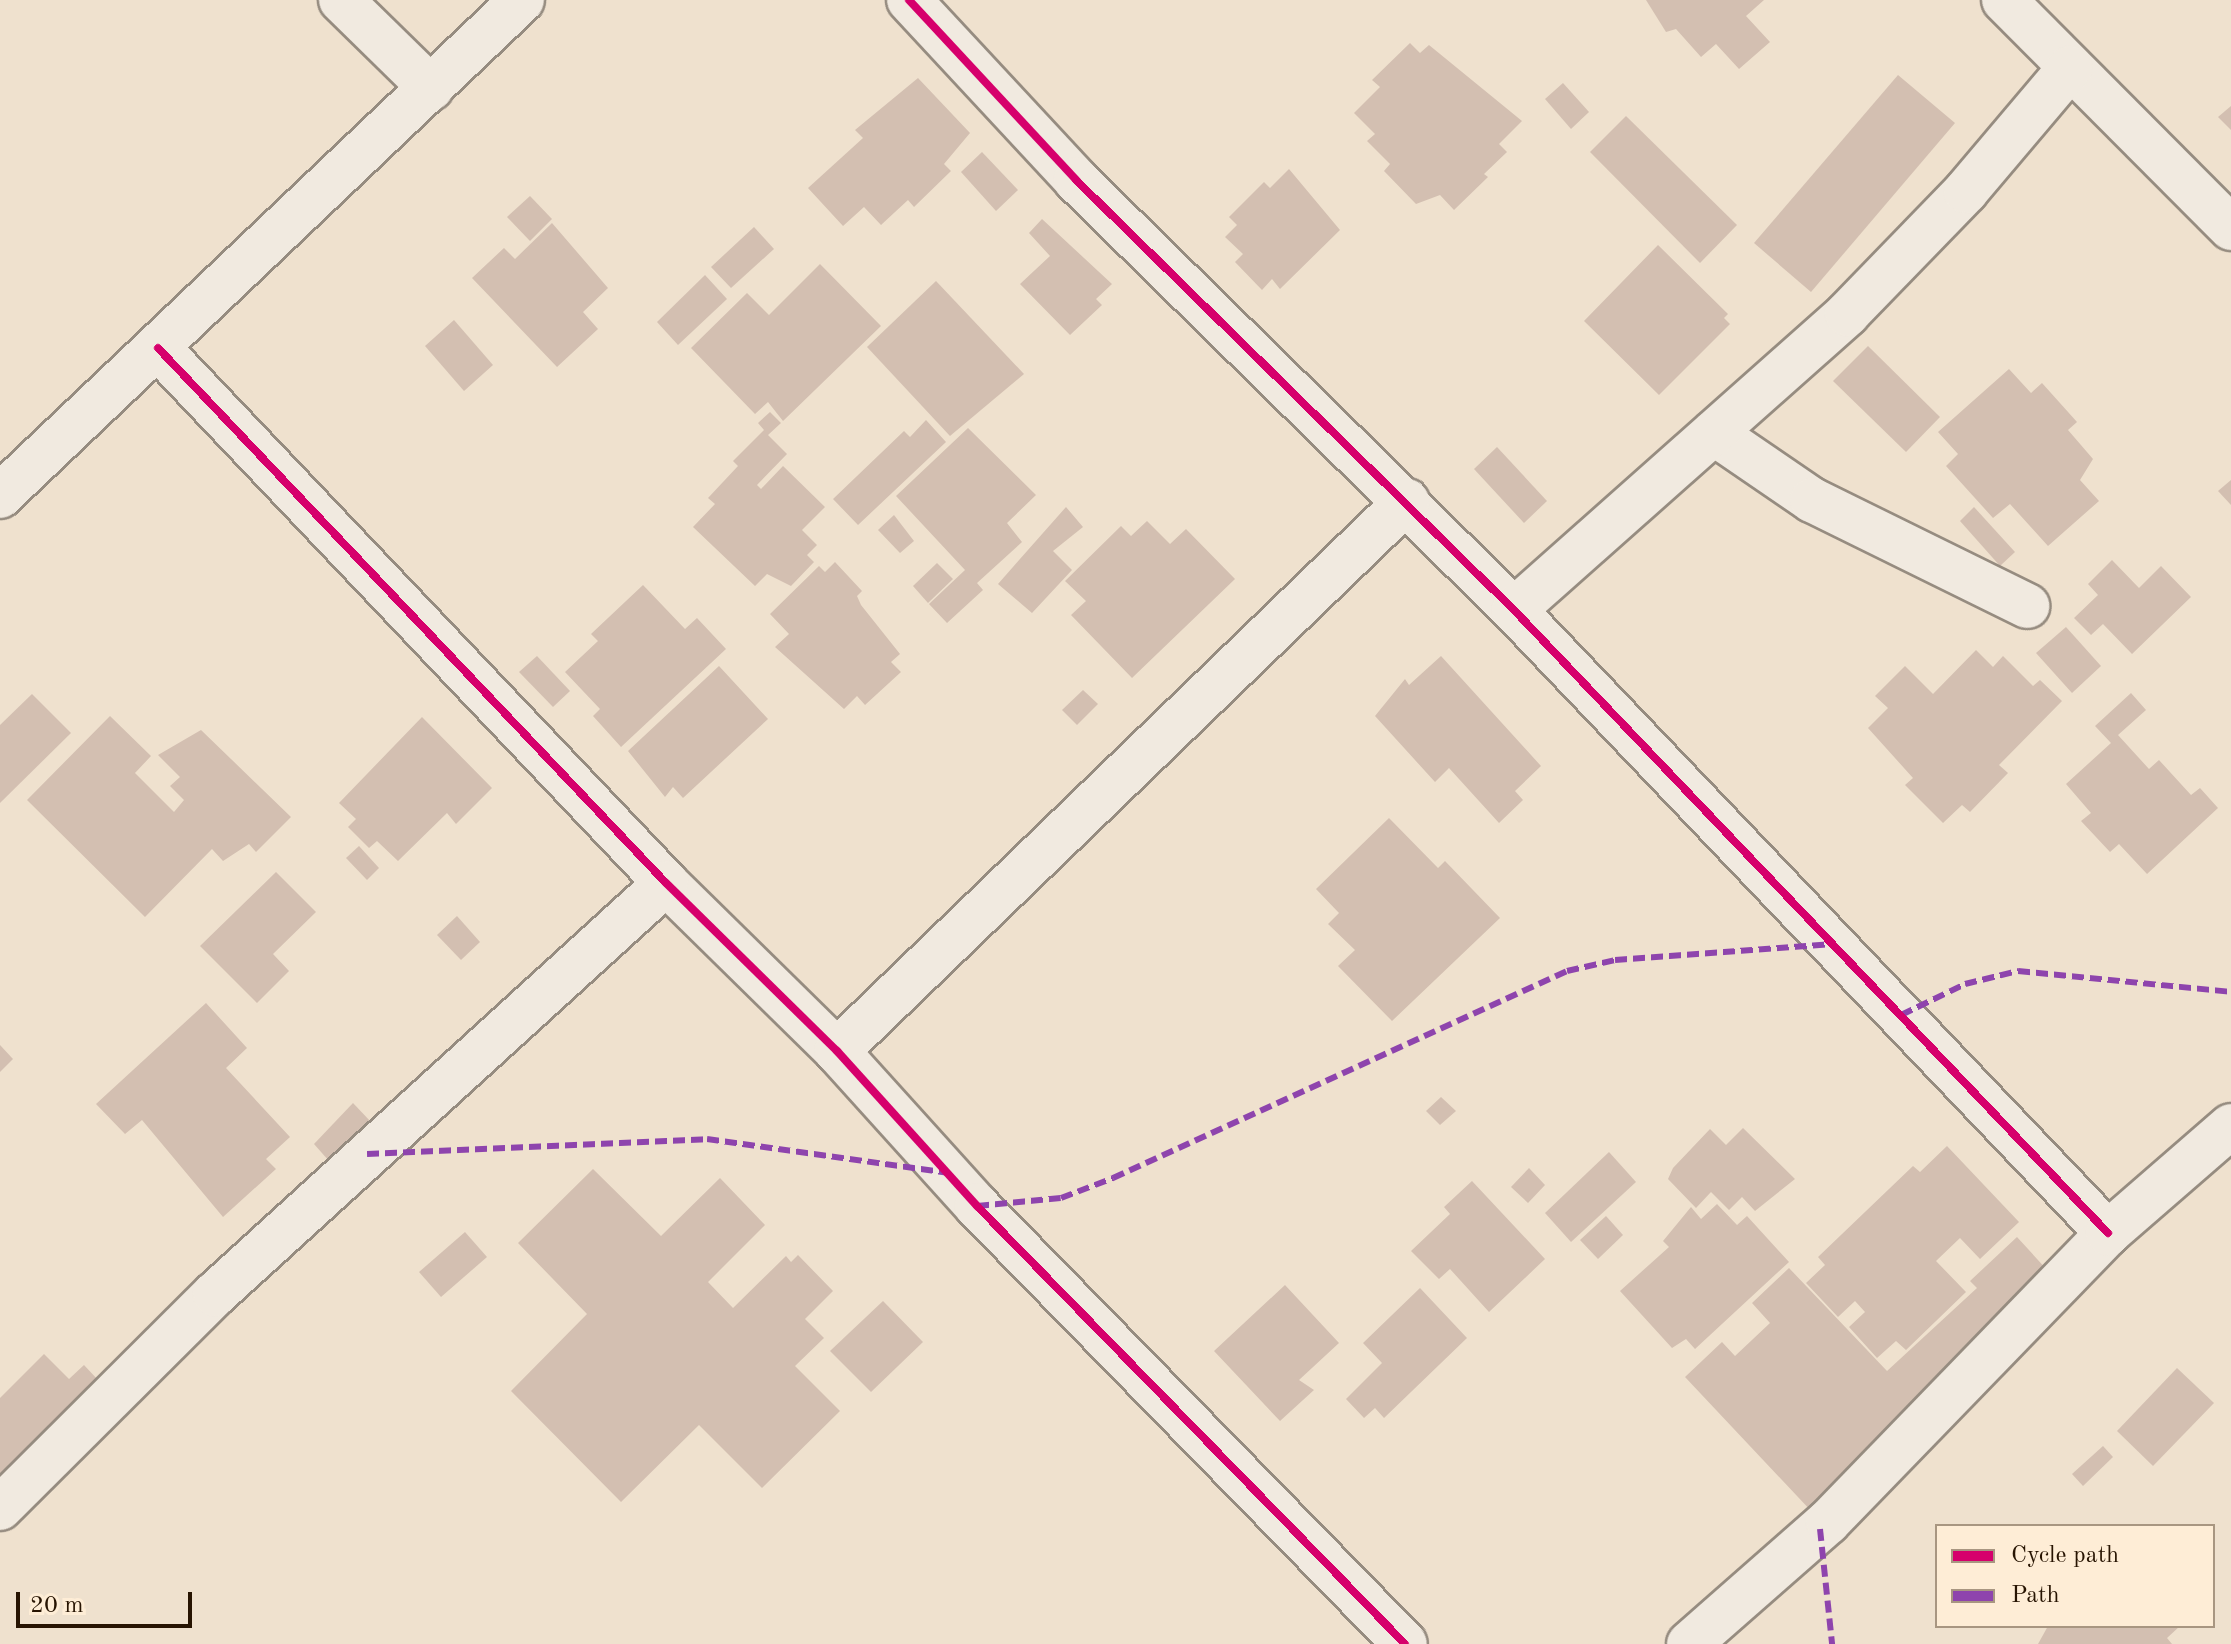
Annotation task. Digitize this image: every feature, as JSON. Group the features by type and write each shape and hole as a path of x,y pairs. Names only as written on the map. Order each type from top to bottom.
{"street":[{"path":"341,0 431,88"},
{"path":"0,496 522,0"},
{"path":"909,0 1076,180 1407,501 1514,610 2108,1233"},
{"path":"2004,0 2231,228"},
{"path":"1514,610 1847,314 1966,191 2070,68"},
{"path":"158,348 666,883 837,1051 977,1206 1405,1644"},
{"path":"1714,433 1812,500 2027,606"},
{"path":"837,1051 1407,501"},
{"path":"0,1508 215,1294 666,883"},
{"path":"1689,1644 1828,1522 2108,1233 2231,1126"}],"building":[{"path":"1646,0 1764,0 1746,16 1770,42 1739,69 1716,44 1701,57 1676,29 1666,32"},
{"path":"1410,43 1420,53 1429,45 1522,121 1499,144 1507,152 1484,174 1488,177 1454,210 1440,195 1416,204 1384,171 1390,164 1367,141 1375,134 1354,113 1380,87 1372,80"},
{"path":"1898,75 1955,123 1811,292 1754,243"},
{"path":"918,78 970,133 944,164 951,171 914,207 908,200 881,225 864,207 843,226 808,188 863,138 855,130"},
{"path":"1563,83 1589,112 1571,129 1545,99"},
{"path":"2231,106 2231,130 2218,117"},
{"path":"1626,116 1737,225 1700,263 1590,152"},
{"path":"982,152 1018,190 996,211 961,172"},
{"path":"1289,169 1340,230 1280,289 1272,279 1262,290 1235,262 1243,254 1225,237 1237,225 1229,217 1264,182 1270,188"},
{"path":"530,196 552,219 530,241 507,217"},
{"path":"1042,219 1112,284 1096,299 1102,305 1070,335 1020,284 1050,256 1029,233"},
{"path":"552,223 608,288 583,312 598,329 557,367 472,278 504,248 515,259"},
{"path":"754,227 774,249 731,288 711,267"},
{"path":"1658,245 1728,314 1724,318 1730,324 1659,395 1584,321"},
{"path":"820,264 881,326 783,421 768,402 755,414 691,348 747,293 769,315"},
{"path":"705,275 727,299 678,345 657,322"},
{"path":"936,281 1024,374 950,436 867,347"},
{"path":"454,320 493,365 464,391 425,346"},
{"path":"1868,346 1940,417 1906,452 1833,381"},
{"path":"2009,369 2031,393 2042,383 2077,422 2068,430 2093,459 2080,480 2099,501 2048,546 2010,504 1993,518 1946,466 1958,454 1938,432"},
{"path":"770,412 781,423 768,435 787,454 757,485 761,489 783,466 825,507 802,530 817,545 807,555 814,562 791,586 767,574 755,586 693,527 715,504 708,498 738,466 733,461 764,430 758,423"},
{"path":"926,420 946,442 858,525 833,499 904,431 910,437"},
{"path":"968,428 1036,495 1007,523 1022,542 977,583 983,590 947,623 929,604 965,570 896,496"},
{"path":"1497,447 1547,501 1524,523 1474,469"},
{"path":"2231,480 2231,505 2218,491"},
{"path":"1066,507 1083,527 1053,551 1072,570 1032,613 998,584"},
{"path":"1974,507 2015,552 2000,566 1960,521"},
{"path":"894,515 914,541 900,553 878,530"},
{"path":"1147,521 1170,544 1186,529 1235,579 1132,678 1071,615 1086,601 1065,581 1121,526 1131,536"},
{"path":"2112,560 2139,588 2161,566 2191,597 2132,654 2103,624 2091,635 2074,618 2098,595 2088,584"},
{"path":"835,562 862,591 857,596 861,605 900,654 891,662 901,672 865,705 857,696 844,709 775,647 789,634 770,614 819,566 825,572"},
{"path":"937,563 953,579 928,603 913,586"},
{"path":"643,585 685,629 697,618 726,649 621,747 593,716 600,709 565,672 598,641 591,634"},
{"path":"2066,627 2101,666 2072,693 2036,653"},
{"path":"1976,650 1993,667 2003,656 2033,686 2040,680 2062,701 1999,765 2008,773 1970,812 1962,805 1943,823 1905,785 1913,778 1868,728 1888,708 1875,696 1905,666 1933,694"},
{"path":"537,656 570,691 553,707 519,672"},
{"path":"1441,656 1541,766 1515,791 1523,800 1499,823 1449,768 1435,782 1375,716 1405,679 1409,685"},
{"path":"719,666 768,719 683,798 673,787 665,797 628,751"},
{"path":"1083,690 1098,704 1077,725 1062,710"},
{"path":"2131,693 2146,710 2118,735 2149,769 2159,760 2191,795 2200,788 2218,808 2147,874 2119,844 2110,852 2081,821 2091,813 2066,784 2111,743 2095,726"},
{"path":"32,694 71,733 0,803 0,725"},
{"path":"110,716 151,756 135,773 174,812 184,800 170,786 180,777 158,755 201,730 291,817 256,852 249,844 223,861 212,849 145,917 27,800"},
{"path":"422,717 492,788 456,824 447,813 398,861 377,841 369,848 348,827 356,819 339,803"},
{"path":"1389,818 1438,868 1445,861 1500,918 1392,1021 1338,966 1355,950 1328,924 1339,913 1316,889"},
{"path":"359,846 379,868 367,880 346,858"},
{"path":"276,872 316,912 273,954 289,971 257,1003 200,946"},
{"path":"457,916 480,942 461,960 437,935"},
{"path":"206,1003 247,1048 226,1068 290,1137 266,1159 276,1169 223,1217 142,1120 125,1134 96,1104"},
{"path":"0,1045 13,1059 0,1072"},
{"path":"1441,1097 1456,1111 1440,1125 1426,1111"},
{"path":"353,1103 371,1122 329,1161 314,1144"},
{"path":"1743,1128 1795,1179 1755,1211 1742,1197 1729,1210 1711,1192 1696,1208 1668,1179 1673,1168 1710,1129 1726,1145"},
{"path":"1947,1146 2019,1222 1980,1259 1960,1238 1936,1261 1966,1292 1906,1350 1896,1341 1877,1358 1849,1327 1865,1312 1855,1301 1838,1317 1806,1283 1825,1265 1818,1257 1913,1166 1920,1172"},
{"path":"1609,1152 1636,1182 1571,1242 1545,1213"},
{"path":"1529,1168 1545,1185 1528,1203 1511,1187"},
{"path":"593,1169 661,1236 720,1178 765,1225 708,1282 733,1308 786,1256 791,1262 798,1255 833,1291 805,1319 824,1338 795,1366 840,1411 762,1488 699,1425 621,1502 511,1391 587,1314 518,1243"},
{"path":"1472,1181 1545,1259 1489,1312 1450,1269 1439,1279 1411,1251 1450,1214 1444,1207"},
{"path":"1717,1204 1737,1225 1747,1216 1789,1262 1695,1349 1686,1339 1672,1348 1620,1291 1669,1247 1663,1241 1691,1207 1701,1219"},
{"path":"1606,1216 1623,1235 1598,1259 1580,1240"},
{"path":"465,1232 487,1257 441,1297 419,1272"},
{"path":"2017,1237 2059,1283 1813,1513 1685,1377 1722,1342 1735,1356 1770,1323 1752,1303 1789,1268 1887,1371 1977,1288 1970,1281"},
{"path":"1285,1285 1339,1343 1299,1380 1314,1390 1280,1421 1214,1351"},
{"path":"1420,1288 1467,1338 1384,1418 1375,1408 1364,1418 1346,1399 1382,1363 1363,1343"},
{"path":"883,1301 923,1342 871,1392 830,1351"},
{"path":"44,1354 69,1379 84,1365 98,1380 0,1477 0,1398"},
{"path":"2177,1368 2214,1403 2153,1466 2117,1431"},
{"path":"2103,1446 2113,1457 2083,1486 2072,1474"},
{"path":"2047,1628 2178,1628 2167,1638 2172,1644 2038,1644"}],"marked path":[{"path":"977,1206 1061,1198 1113,1178 1567,971 1615,960 1833,944"},
{"path":"1901,1015 1965,984 2018,971 2231,992"},
{"path":"367,1154 707,1139 948,1173"},
{"path":"1820,1529 1832,1644"}],"cycle path":[{"path":"909,0 1076,180 1514,610 2108,1233"},
{"path":"158,348 666,883 837,1051 977,1206 1405,1644"}]}
